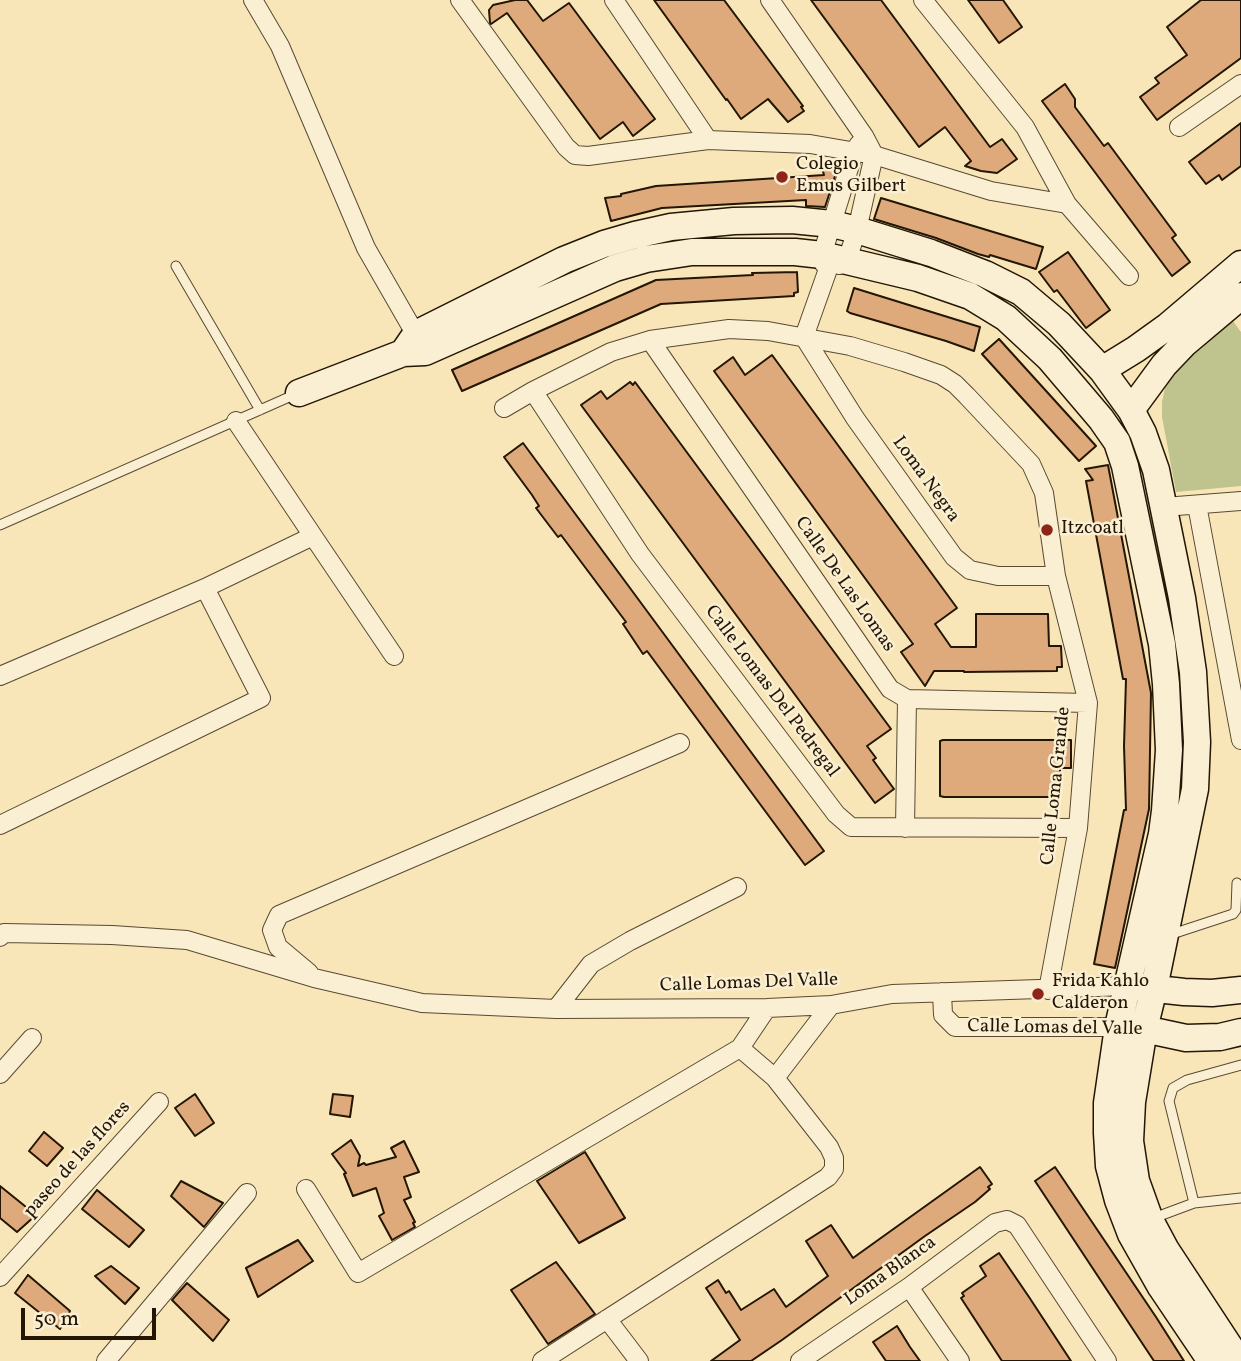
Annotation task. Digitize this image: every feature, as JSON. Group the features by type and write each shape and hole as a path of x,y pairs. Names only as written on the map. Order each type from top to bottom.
{"street":[{"path":"253,0 280,46 366,248 415,346"},
{"path":"460,0 566,148 575,155 588,156 708,140 810,144 874,155 991,191 1067,204"},
{"path":"614,0 708,140"},
{"path":"770,0 864,136 874,155"},
{"path":"923,0 1025,127 1067,204 1129,276"},
{"path":"1179,127 1241,84"},
{"path":"832,262 844,227 853,152 864,136"},
{"path":"804,337 844,227 874,155"},
{"path":"415,346 564,261 604,244 671,227 734,221 792,220 844,227 931,253 985,274 1021,292 1059,324 1102,370 1131,410 1143,433 1156,470 1182,598 1193,672 1197,742 1195,789 1154,988 1131,1028 1108,1103 1109,1166 1131,1234 1161,1287 1211,1361"},
{"path":"299,393 615,268 646,259 692,253 795,252 832,262 918,278 970,296 1006,318 1050,359 1117,442 1125,466 1162,644 1166,684 1167,790 1162,834 1127,986 1131,1028 1130,1141 1136,1181 1150,1220 1166,1250 1239,1361"},
{"path":"1102,370 1168,326 1241,264"},
{"path":"1131,410 1164,365 1184,344 1241,296"},
{"name":"Calle Loma Grande","path":"504,408 611,352 650,340 729,329 768,331 850,346 941,375 955,384 1031,464 1044,494 1056,576 1088,703 1078,828 1048,990"},
{"name":"Loma Negra","path":"804,337 855,418 954,556 970,570 998,576 1056,576"},
{"name":"Calle De Las Lomas","path":"650,340 890,689 907,699"},
{"name":"Calle Lomas Del Pedregal","path":"533,391 640,554 836,814 851,827 1078,828"},
{"path":"236,421 394,656"},
{"path":"1164,507 1241,501"},
{"path":"1196,505 1241,740"},
{"path":"0,676 205,588 313,536"},
{"path":"0,825 261,698 205,588"},
{"path":"905,828 907,699 1088,703"},
{"path":"314,978 278,947 272,930 279,915 680,743"},
{"path":"556,1009 591,964 737,887"},
{"name":"Calle Lomas Del Valle","path":"0,937 4,933 112,935 187,940 314,978 422,1003 556,1009 766,1007 831,1004 892,995 942,992"},
{"name":"Calle Lomas del Valle","path":"1241,990 1198,992 1127,986 942,992 943,1015 955,1027 1131,1028 1186,1038 1220,1037 1241,1032"},
{"path":"775,1078 831,1004"},
{"path":"306,1189 358,1273 740,1048 766,1007"},
{"path":"0,1074 32,1038"},
{"path":"542,1361 828,1177 834,1169 834,1158 829,1147 775,1078 740,1048"},
{"name":"paseo de las flores","path":"0,1277 159,1102"},
{"path":"106,1361 247,1193"},
{"name":"Loma Blanca","path":"804,1360 995,1223 1007,1220 1017,1225 1107,1361"},
{"path":"909,1287 960,1361"},
{"path":"607,1319 639,1361"}],"lane":[{"path":"176,266 260,410"},
{"path":"0,525 299,393"},
{"path":"1164,937 1233,914 1236,910 1237,883"},
{"path":"1194,1203 1169,1101 1173,1088 1187,1080 1241,1065"},
{"path":"1150,1220 1194,1203 1241,1198"}],"green space":[{"path":"1233,321 1241,332 1241,486 1176,492 1162,417 1165,388 1183,363"}],"building":[{"path":"527,0 543,21 569,3 655,119 633,136 623,122 600,139 507,13 490,23 489,10 493,5"},
{"path":"654,0 724,0 803,106 801,107 804,111 788,122 768,99 741,119"},
{"path":"811,0 881,0 990,147 1002,139 1017,159 997,173 965,166 971,161 945,127 919,147"},
{"path":"968,0 1003,0 1022,27 999,43"},
{"path":"1201,0 1241,0 1241,58 1157,120 1140,97 1159,83 1155,78 1187,55 1167,27"},
{"path":"1065,84 1075,99 1075,107 1104,146 1108,143 1176,235 1172,238 1190,262 1172,276 1042,101"},
{"path":"1241,123 1241,166 1222,180 1219,175 1206,184 1189,162"},
{"path":"822,168 837,170 825,207 806,206 806,200 662,208 611,221 605,198 656,186 824,175"},
{"path":"881,198 1043,247 1036,269 978,254 874,219"},
{"path":"1068,252 1110,310 1086,328 1057,290 1054,292 1039,272"},
{"path":"797,272 798,292 794,293 794,296 661,304 462,391 452,370 656,280"},
{"path":"854,288 980,327 974,351 850,313 847,311"},
{"path":"999,339 1096,446 1079,461 982,354"},
{"path":"772,355 957,608 935,624 951,647 976,647 976,614 1048,614 1049,646 1061,646 1062,667 1057,667 1057,671 934,671 925,686 901,652 913,644 714,371 733,357 745,375"},
{"path":"630,382 633,385 635,382 891,729 867,746 876,758 873,760 894,789 875,803 581,405 601,391 607,399"},
{"path":"523,443 824,851 805,865 647,651 643,654 623,624 626,622 561,535 558,537 536,508 539,506 504,457"},
{"path":"1108,465 1151,693 1149,809 1115,968 1094,964 1126,810 1126,679 1123,679 1086,481 1093,480 1085,469"},
{"path":"1071,740 1071,768 1060,768 1060,797 944,797 940,796 940,741"},
{"path":"195,1094 214,1123 195,1136 175,1108"},
{"path":"333,1094 353,1096 350,1117 330,1114"},
{"path":"44,1132 63,1148 47,1166 29,1151"},
{"path":"351,1140 360,1156 358,1166 396,1157 391,1148 404,1141 419,1172 404,1177 411,1197 404,1200 415,1227 392,1240 379,1216 384,1213 376,1188 353,1196 344,1174 346,1173 332,1154"},
{"path":"585,1152 625,1218 579,1243 537,1181"},
{"path":"980,1167 992,1184 975,1202 751,1361 711,1361 740,1340 706,1288 718,1280 741,1310 774,1289 786,1307 828,1276 806,1241 831,1225 853,1258"},
{"path":"1055,1167 1184,1361 1154,1361 1148,1352 1035,1181"},
{"path":"181,1181 223,1203 204,1227 171,1196"},
{"path":"0,1186 36,1215 17,1232 0,1218"},
{"path":"97,1190 144,1230 129,1247 82,1209"},
{"path":"298,1240 313,1261 258,1297 246,1268"},
{"path":"999,1253 1071,1361 1002,1361 961,1298 964,1296 962,1293 986,1276 980,1266"},
{"path":"556,1262 595,1314 548,1344 511,1290"},
{"path":"111,1266 139,1288 125,1304 95,1276"},
{"path":"28,1275 70,1311 60,1329 15,1293"},
{"path":"187,1283 229,1320 213,1341 172,1300"},
{"path":"897,1326 920,1361 886,1361 873,1342"}],"place":[{"name":"Colegio Emus Gilbert","path":"782,177"},
{"name":"Itzcoatl","path":"1047,530"},
{"name":"Frida Kahlo Calderon","path":"1038,994"}]}
